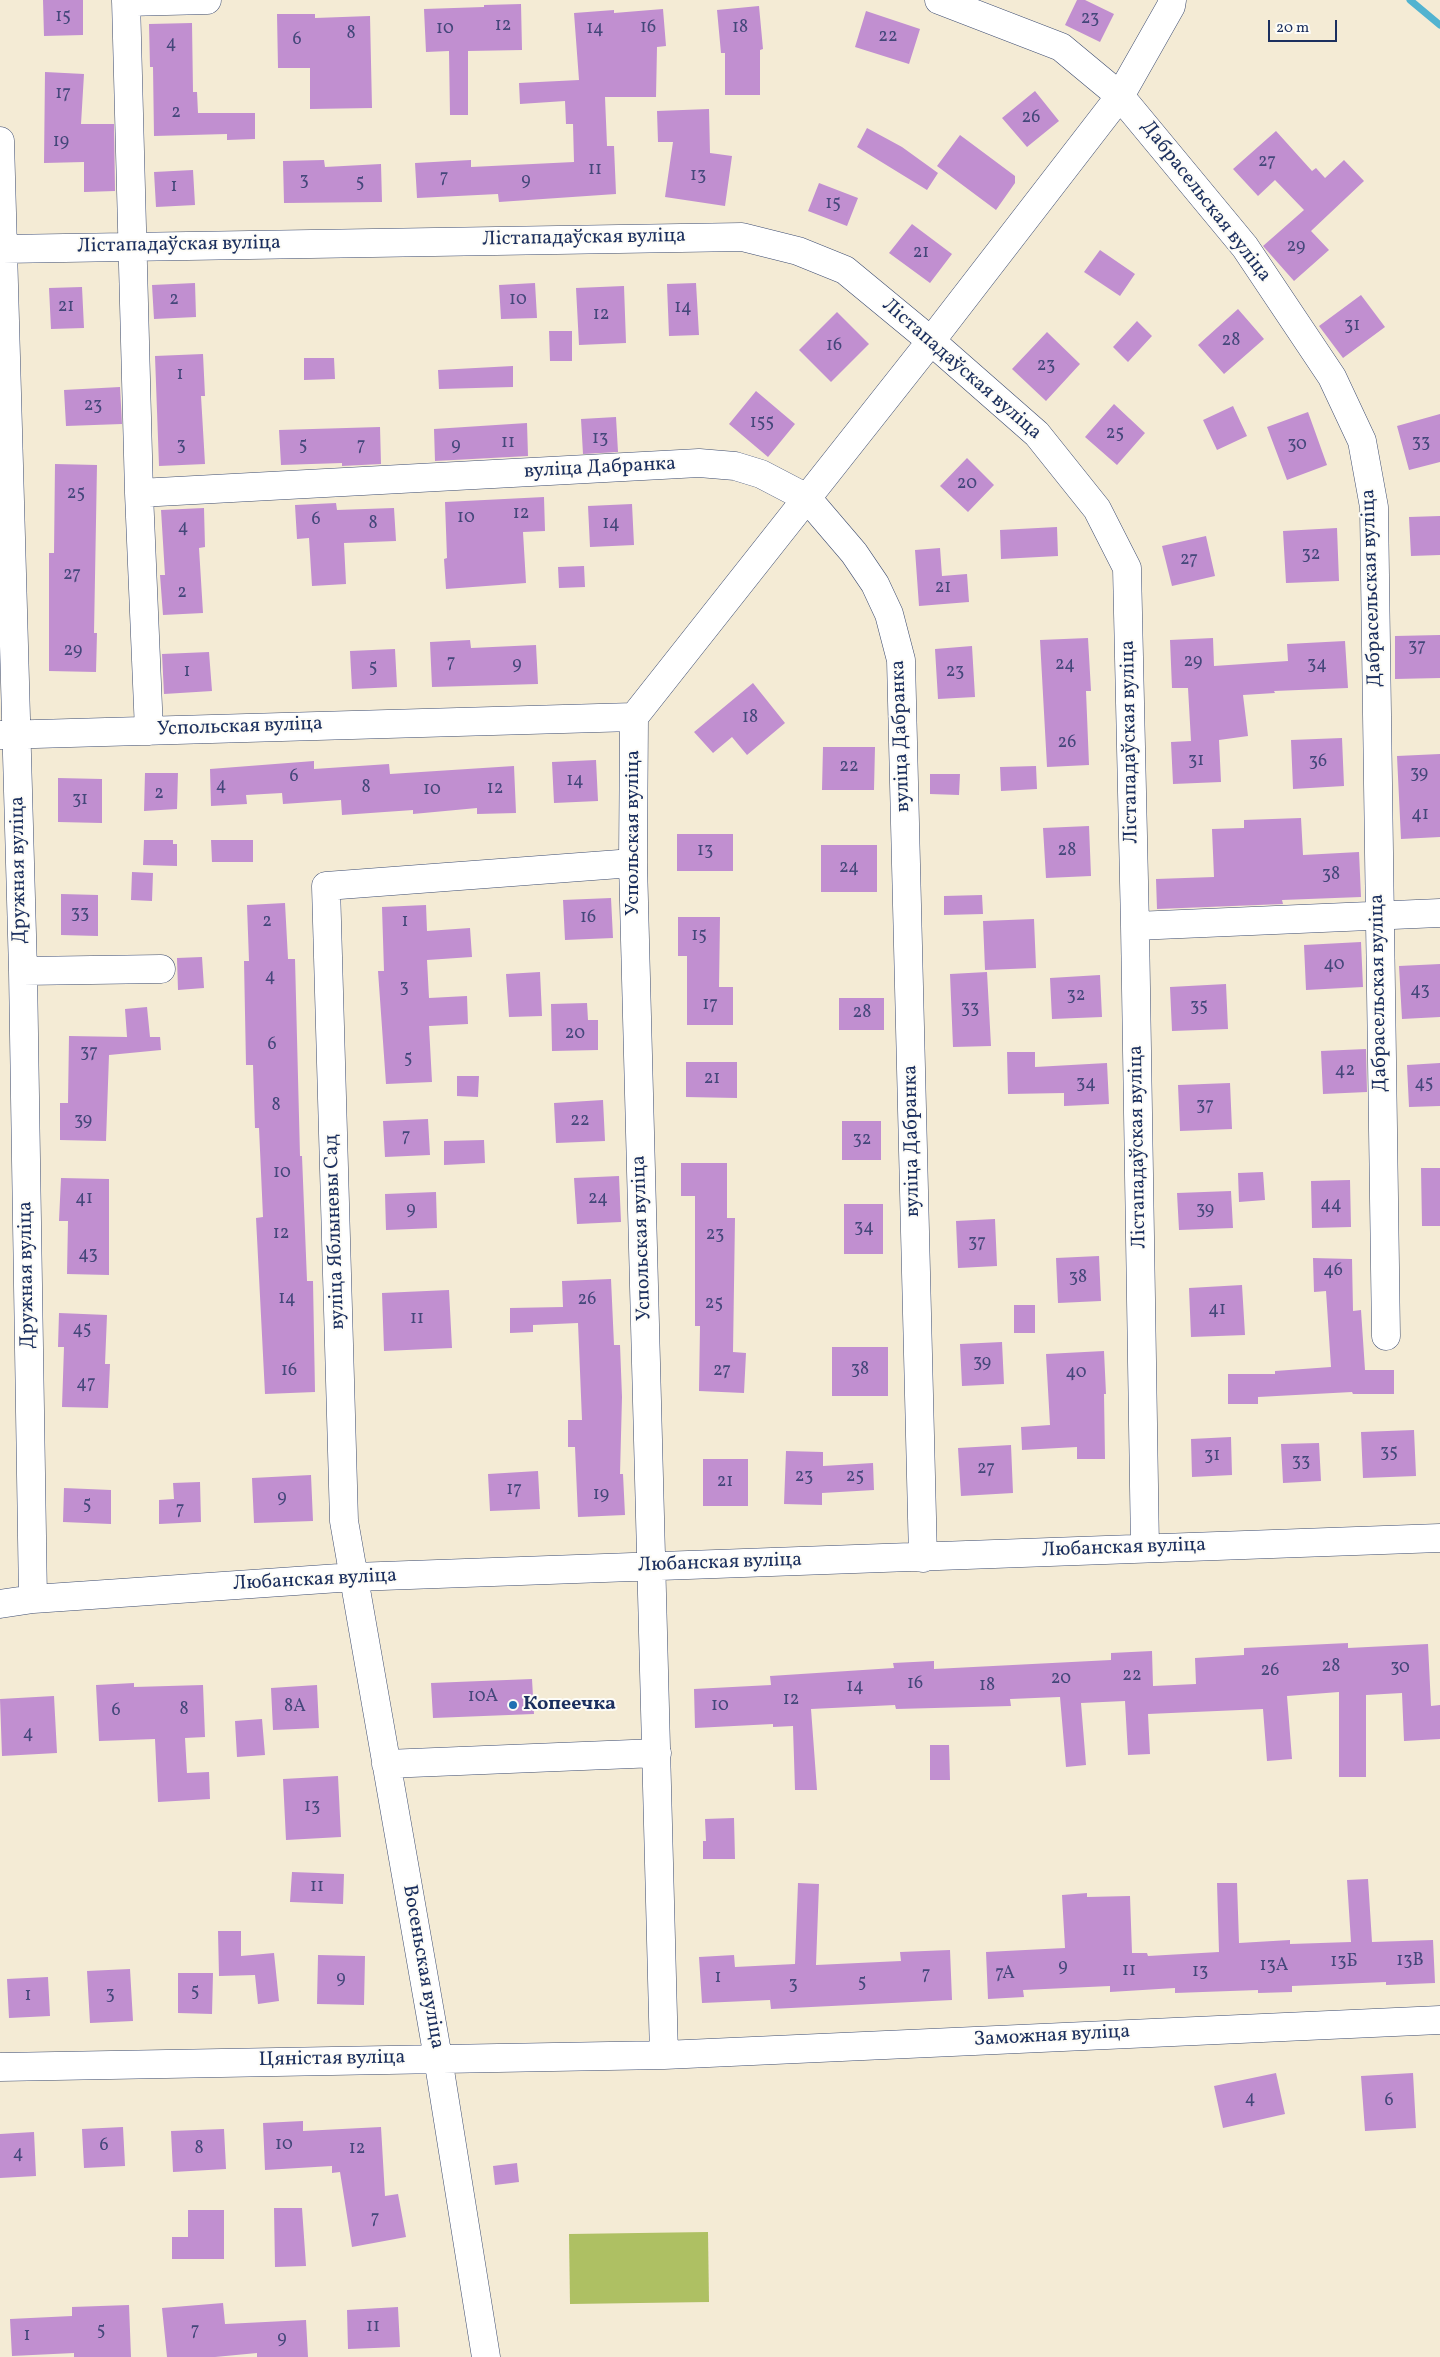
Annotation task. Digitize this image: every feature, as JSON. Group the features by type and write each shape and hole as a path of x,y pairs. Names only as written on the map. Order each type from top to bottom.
{"street":[{"path":"150,731 139,493 126,1 207,0"},
{"name":"Дабрасельская вуліца","path":"939,0 1061,47 1120,96 1245,247 1332,377 1362,441 1374,507 1386,1336"},
{"path":"634,717 931,341 1120,96 1171,6 1172,0"},
{"name":"Дружная вуліца","path":"0,141 8,735 23,971 33,1599"},
{"name":"Лістападаўская вуліца","path":"2,249 742,237 798,251 845,270 931,341 1037,434 1097,508 1126,568 1135,926 1146,1548"},
{"name":"вуліца Дабранка","path":"139,493 699,463 735,466 761,474 807,498 854,553 874,584 889,614 901,660 923,1558"},
{"name":"Успольская вуліца","path":"8,735 634,717 633,863 664,2055"},
{"name":"вуліца Яблыневы Сад","path":"354,1577 344,1521 326,886 633,863"},
{"path":"1135,926 1440,913"},
{"path":"23,971 161,969"},
{"name":"Любанская вуліца","path":"0,1604 33,1599 354,1577 1440,1538"},
{"name":"Восеньская вуліца","path":"354,1577 438,2058 486,2357"},
{"path":"386,1764 657,1753"},
{"name":"Заможная вуліца","path":"664,2055 1440,2020"},
{"name":"Цяністая вуліца","path":"0,2067 664,2055"}],"green space":[{"path":"708,2232 709,2302 570,2304 569,2234"}],"building":[{"path":"43,0 83,0 83,35 44,36"},
{"path":"1077,0 1085,0 1114,14 1100,42 1065,25"},
{"path":"521,4 522,50 468,51 468,115 450,115 449,51 426,52 424,9"},
{"path":"759,6 763,49 760,50 760,95 725,95 725,53 721,53 717,10"},
{"path":"663,9 666,46 657,47 656,97 605,97 607,146 614,146 616,194 499,202 498,194 417,198 415,163 471,160 471,167 574,162 573,124 566,124 565,101 520,104 519,83 579,80 574,13 614,10 614,13"},
{"path":"866,11 920,29 909,64 855,47"},
{"path":"277,14 315,14 315,18 370,16 372,108 310,109 310,68 278,68"},
{"path":"192,23 193,92 197,92 198,113 255,113 255,139 227,140 227,134 154,136 153,67 150,67 149,24"},
{"path":"45,72 84,74 81,124 114,124 115,191 84,192 84,162 44,163"},
{"path":"1035,91 1059,121 1027,147 1002,118"},
{"path":"709,109 710,153 732,156 725,206 665,197 673,142 658,142 657,111"},
{"path":"867,128 902,147 938,173 927,190 857,147"},
{"path":"1276,131 1312,171 1316,168 1325,178 1344,160 1364,181 1311,231 1329,250 1294,281 1263,246 1304,210 1275,180 1258,196 1233,169"},
{"path":"960,135 1015,176 1015,183 996,210 937,166"},
{"path":"324,160 325,167 381,164 382,202 284,203 283,161"},
{"path":"193,170 195,205 156,207 154,172"},
{"path":"819,183 858,198 847,226 808,211"},
{"path":"912,224 952,254 930,283 889,253"},
{"path":"1100,250 1135,274 1120,296 1084,272"},
{"path":"195,283 196,317 154,319 152,285"},
{"path":"535,283 537,318 501,319 499,285"},
{"path":"696,283 699,335 669,336 667,284"},
{"path":"624,286 626,343 579,345 576,288"},
{"path":"82,287 84,328 51,329 49,288"},
{"path":"1361,295 1385,327 1343,358 1319,326"},
{"path":"1238,309 1264,339 1224,374 1198,345"},
{"path":"837,312 869,344 831,382 799,350"},
{"path":"1137,321 1152,336 1128,362 1113,347"},
{"path":"549,331 572,331 572,361 550,361"},
{"path":"1047,332 1080,364 1046,401 1012,369"},
{"path":"203,354 205,396 201,396 205,464 159,466 155,356"},
{"path":"304,358 334,358 335,379 304,380"},
{"path":"513,366 513,387 439,389 438,370"},
{"path":"120,387 122,424 66,426 64,390"},
{"path":"756,391 795,424 768,457 729,424"},
{"path":"1114,404 1145,433 1117,465 1085,437"},
{"path":"1233,406 1247,436 1217,450 1203,420"},
{"path":"1308,412 1327,465 1287,480 1267,427"},
{"path":"1440,414 1440,462 1409,470 1397,426"},
{"path":"616,417 618,452 583,454 581,419"},
{"path":"527,423 528,456 435,461 434,429"},
{"path":"380,427 381,464 342,466 342,463 281,465 279,430"},
{"path":"967,458 994,485 968,512 940,486"},
{"path":"55,464 97,465 94,633 97,633 96,672 49,671 49,553 54,553"},
{"path":"544,497 545,531 523,532 526,583 446,589 444,559 447,558 445,502"},
{"path":"336,503 337,510 394,508 396,541 344,543 346,584 312,586 309,538 297,539 295,505"},
{"path":"632,504 634,545 590,547 588,506"},
{"path":"204,508 205,547 199,548 203,613 163,615 160,575 165,575 161,510"},
{"path":"1440,516 1440,555 1411,556 1409,517"},
{"path":"1057,527 1058,556 1001,559 1000,530"},
{"path":"1337,528 1339,581 1286,583 1283,531"},
{"path":"1206,536 1215,576 1172,586 1162,546"},
{"path":"940,548 942,576 967,574 969,602 919,606 915,550"},
{"path":"584,566 585,587 559,588 558,567"},
{"path":"1440,635 1440,678 1395,679 1395,636"},
{"path":"1088,638 1091,691 1086,691 1089,765 1047,767 1040,640"},
{"path":"1213,638 1214,666 1288,661 1287,644 1345,641 1348,688 1274,691 1275,693 1243,695 1248,736 1219,740 1221,782 1173,784 1171,742 1191,741 1188,688 1172,688 1170,640"},
{"path":"470,640 471,648 536,645 538,684 432,687 430,642"},
{"path":"972,646 975,697 938,699 935,649"},
{"path":"395,649 397,687 352,689 350,651"},
{"path":"209,652 212,691 164,694 162,654"},
{"path":"753,683 785,723 747,755 732,737 713,753 694,732"},
{"path":"1342,738 1344,786 1293,789 1291,740"},
{"path":"823,747 875,747 874,790 822,790"},
{"path":"1440,754 1440,837 1401,839 1397,756"},
{"path":"596,760 598,801 554,803 552,762"},
{"path":"314,761 314,769 389,764 390,774 514,766 516,813 477,814 477,808 413,814 413,810 342,815 341,800 283,804 282,793 246,795 247,804 211,806 210,769"},
{"path":"1036,766 1037,789 1001,791 1000,767"},
{"path":"145,773 178,773 177,809 144,811"},
{"path":"930,774 960,774 959,795 930,794"},
{"path":"58,778 102,779 102,823 58,822"},
{"path":"1301,818 1303,855 1359,852 1361,897 1282,900 1283,904 1157,909 1156,879 1214,877 1212,829 1244,828 1244,820"},
{"path":"1089,826 1091,876 1046,878 1043,828"},
{"path":"677,834 733,834 733,871 677,871"},
{"path":"144,840 173,840 173,844 177,844 177,866 143,865"},
{"path":"211,840 253,840 253,862 212,862"},
{"path":"821,845 877,845 877,892 821,892"},
{"path":"132,872 153,873 152,901 131,900"},
{"path":"61,894 98,895 98,936 61,935"},
{"path":"982,895 983,914 944,915 944,896"},
{"path":"611,898 613,938 565,940 563,900"},
{"path":"285,903 288,959 295,959 300,1156 302,1156 307,1281 313,1281 315,1392 265,1394 256,1218 263,1217 259,1128 255,1128 253,1065 246,1065 244,961 249,961 247,905"},
{"path":"426,905 427,931 470,928 472,957 427,960 429,998 467,996 468,1024 429,1026 432,1082 386,1084 378,971 384,971 382,907"},
{"path":"678,917 720,917 719,987 733,987 733,1025 687,1025 687,956 678,956"},
{"path":"1034,919 1036,968 985,970 983,921"},
{"path":"1361,942 1363,987 1306,990 1304,945"},
{"path":"202,957 204,988 178,990 177,958"},
{"path":"1440,964 1440,1017 1402,1019 1399,966"},
{"path":"540,972 542,1016 509,1017 506,974"},
{"path":"987,972 991,1046 953,1047 950,974"},
{"path":"1100,975 1102,1017 1052,1019 1050,978"},
{"path":"1226,984 1228,1029 1172,1031 1170,987"},
{"path":"839,998 884,998 884,1030 839,1030"},
{"path":"587,1003 588,1020 598,1020 598,1050 552,1051 551,1004"},
{"path":"147,1007 150,1037 160,1037 161,1050 109,1055 106,1141 60,1140 60,1103 68,1103 69,1036 127,1037 125,1009"},
{"path":"1366,1049 1367,1092 1323,1094 1321,1051"},
{"path":"1007,1052 1035,1052 1035,1067 1107,1063 1109,1104 1064,1106 1064,1093 1008,1094"},
{"path":"686,1062 737,1062 737,1098 686,1097"},
{"path":"1440,1063 1440,1106 1409,1107 1407,1065"},
{"path":"457,1076 479,1076 478,1097 457,1096"},
{"path":"1230,1083 1232,1129 1180,1131 1178,1085"},
{"path":"603,1100 605,1141 556,1143 554,1103"},
{"path":"428,1119 430,1155 385,1157 383,1121"},
{"path":"842,1121 881,1121 881,1160 842,1160"},
{"path":"484,1140 485,1163 444,1165 444,1141"},
{"path":"681,1163 727,1163 727,1218 735,1218 733,1352 746,1353 744,1393 699,1391 700,1326 695,1326 695,1196 681,1196"},
{"path":"1421,1168 1440,1168 1440,1226 1422,1226"},
{"path":"1263,1172 1265,1200 1239,1202 1238,1173"},
{"path":"619,1176 621,1222 577,1224 574,1178"},
{"path":"61,1178 109,1179 109,1275 67,1274 68,1221 59,1221"},
{"path":"1350,1180 1351,1227 1312,1228 1311,1181"},
{"path":"1231,1191 1233,1228 1179,1230 1177,1193"},
{"path":"436,1192 437,1228 386,1230 385,1194"},
{"path":"844,1204 883,1204 883,1254 844,1254"},
{"path":"995,1219 997,1266 958,1268 956,1221"},
{"path":"1099,1256 1101,1301 1058,1303 1056,1258"},
{"path":"1313,1258 1352,1259 1353,1311 1361,1310 1365,1370 1394,1370 1394,1394 1353,1394 1352,1392 1258,1397 1258,1404 1228,1404 1228,1374 1275,1374 1275,1371 1331,1367 1326,1291 1314,1292"},
{"path":"611,1279 614,1345 620,1345 622,1397 620,1474 623,1474 625,1515 578,1517 575,1447 568,1447 568,1420 582,1420 578,1323 533,1325 533,1332 510,1333 510,1308 563,1307 562,1281"},
{"path":"1242,1285 1245,1335 1191,1337 1189,1288"},
{"path":"449,1290 452,1348 384,1351 382,1293"},
{"path":"1014,1305 1035,1305 1035,1333 1014,1333"},
{"path":"59,1313 107,1315 105,1364 110,1364 108,1408 62,1407 64,1347 58,1347"},
{"path":"1002,1342 1004,1384 962,1386 960,1344"},
{"path":"832,1347 888,1347 888,1396 832,1396"},
{"path":"1104,1351 1106,1394 1104,1394 1105,1459 1077,1459 1077,1447 1022,1450 1021,1427 1050,1425 1046,1354"},
{"path":"1414,1430 1416,1476 1363,1478 1361,1432"},
{"path":"1231,1437 1232,1475 1192,1477 1191,1439"},
{"path":"1319,1443 1321,1481 1283,1483 1281,1444"},
{"path":"1011,1445 1013,1493 961,1496 958,1448"},
{"path":"786,1451 823,1452 823,1466 873,1463 874,1490 822,1493 822,1505 784,1504"},
{"path":"703,1459 748,1459 748,1506 703,1506"},
{"path":"538,1471 540,1509 490,1511 488,1474"},
{"path":"311,1475 313,1521 254,1523 252,1478"},
{"path":"200,1482 201,1522 159,1524 159,1500 174,1499 173,1483"},
{"path":"64,1488 111,1490 111,1524 63,1522"},
{"path":"1348,1643 1348,1648 1428,1644 1431,1706 1440,1705 1440,1739 1404,1741 1402,1693 1366,1695 1366,1777 1339,1777 1339,1692 1287,1696 1292,1759 1267,1761 1263,1709 1148,1714 1150,1754 1128,1755 1125,1701 1081,1703 1086,1765 1066,1767 1060,1697 1010,1699 1011,1706 896,1709 895,1705 811,1709 817,1790 795,1790 793,1726 773,1727 773,1724 695,1728 694,1689 771,1685 770,1676 894,1668 893,1663 934,1661 934,1669 1111,1660 1111,1653 1152,1651 1153,1686 1196,1684 1195,1658 1244,1655 1244,1648"},
{"path":"532,1679 534,1714 433,1718 431,1683"},
{"path":"134,1683 134,1687 203,1685 205,1737 185,1738 187,1773 209,1772 210,1799 158,1802 155,1739 99,1741 96,1685"},
{"path":"317,1685 319,1728 273,1730 271,1688"},
{"path":"54,1696 57,1753 2,1756 0,1699"},
{"path":"262,1719 265,1755 237,1757 235,1721"},
{"path":"930,1745 949,1745 950,1780 930,1780"},
{"path":"338,1776 341,1837 286,1840 283,1779"},
{"path":"734,1818 735,1859 703,1859 703,1841 706,1841 705,1819"},
{"path":"292,1872 344,1874 343,1904 290,1902"},
{"path":"1368,1879 1372,1942 1433,1940 1435,1983 1386,1985 1386,1982 1292,1986 1292,1992 1258,1993 1258,1990 1175,1993 1175,1988 1110,1992 1110,1986 1023,1990 1024,1997 988,1999 986,1952 1065,1948 1062,1895 1087,1893 1087,1897 1130,1896 1132,1953 1147,1953 1148,1956 1219,1952 1217,1883 1237,1883 1239,1943 1290,1940 1290,1944 1351,1942 1347,1880"},
{"path":"798,1883 819,1884 816,1965 901,1961 900,1952 950,1950 952,2000 771,2009 770,2000 702,2003 699,1957 734,1955 735,1967 795,1964"},
{"path":"218,1931 241,1931 241,1956 274,1953 279,2001 258,2004 255,1975 219,1976"},
{"path":"318,1955 365,1956 364,2005 317,2004"},
{"path":"130,1969 133,2021 90,2023 87,1971"},
{"path":"178,1973 213,1973 212,2014 178,2013"},
{"path":"48,1977 50,2016 9,2018 7,1979"},
{"path":"1276,2073 1285,2114 1223,2128 1214,2086"},
{"path":"1413,2073 1416,2128 1365,2131 1361,2076"},
{"path":"303,2121 303,2131 381,2127 385,2196 398,2194 406,2237 352,2247 340,2172 332,2173 332,2166 265,2170 263,2123"},
{"path":"123,2127 125,2166 84,2168 82,2129"},
{"path":"224,2129 226,2169 173,2172 171,2131"},
{"path":"34,2132 36,2176 0,2178 0,2134"},
{"path":"517,2163 519,2182 495,2185 493,2166"},
{"path":"274,2208 302,2208 306,2266 275,2267"},
{"path":"188,2210 224,2210 224,2259 172,2259 172,2237 188,2237"},
{"path":"223,2303 225,2324 306,2320 308,2357 257,2357 257,2353 215,2357 167,2357 162,2308"},
{"path":"129,2305 131,2357 74,2357 74,2353 12,2356 10,2319 72,2316 72,2307"},
{"path":"398,2307 400,2347 348,2349 347,2310"}],"waterway":[{"path":"1410,0 1440,25"}],"place":[{"name":"Копеечка","path":"513,1705"}]}
